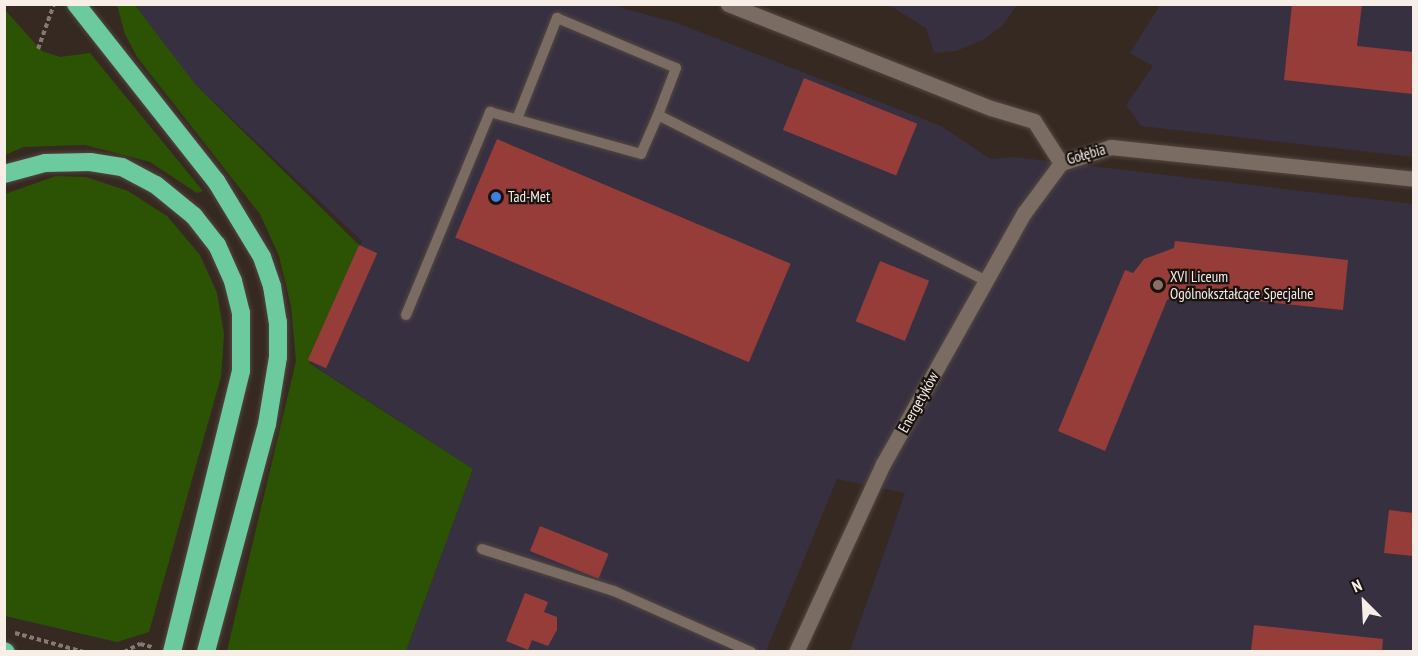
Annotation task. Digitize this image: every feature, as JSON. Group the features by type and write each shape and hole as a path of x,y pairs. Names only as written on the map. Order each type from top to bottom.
{"highway":[{"path":"76,4 216,181 262,257 278,322 278,357 267,424 206,651"},
{"path":"4,174 45,162 90,162 122,167 156,185 194,216 217,245 241,313 237,393 172,651"}],"street":[{"name":"Gołębia","path":"728,4 991,108 1034,121 1061,163 1111,147 1413,179"},
{"name":"Energetyków","path":"796,651 883,464 1024,213 1061,163"}],"lane":[{"path":"406,315 490,111 517,119 641,154 676,68 557,18 517,119"},
{"path":"658,115 986,281"},
{"path":"482,549 614,591 751,651"}],"path":[{"path":"38,49 54,4"},
{"path":"4,629 84,651"},
{"path":"124,651 140,644 153,647"}],"shaded area":[{"path":"135,5 612,5 677,23 941,126 990,159 1014,157 1413,204 1413,651 850,651 905,493 837,479 766,651 406,651 473,469 309,362 362,241 196,85"},
{"path":"889,5 1017,5 1002,26 983,40 956,51 934,53 926,28"},
{"path":"1160,5 1413,5 1413,157 1141,126 1126,105 1153,66 1130,53"}],"green space":[{"path":"117,5 135,5 196,85 359,245 309,363 473,469 406,651 227,651 296,361 291,306 279,256 260,214 137,57 125,34"},
{"path":"5,10 42,51 60,57 90,53 203,191 197,193 150,162 85,145 24,147 5,155"},
{"path":"56,176 86,177 128,191 167,216 200,255 217,293 224,334 221,377 149,632 117,642 5,616 5,194"}],"building":[{"path":"1292,4 1362,4 1357,46 1413,52 1413,94 1284,80"},
{"path":"804,78 917,124 896,176 783,130"},
{"path":"497,139 791,264 749,362 455,237"},
{"path":"1175,241 1348,260 1343,310 1180,293 1167,300 1105,451 1058,431 1125,270 1133,273 1144,259 1174,248"},
{"path":"359,245 377,253 326,368 308,360"},
{"path":"880,261 929,281 905,341 856,321"},
{"path":"1389,510 1413,513 1413,556 1384,553"},
{"path":"540,526 609,554 598,579 530,551"},
{"path":"525,593 548,602 544,612 557,617 557,630 548,646 532,640 528,650 506,641"},
{"path":"1254,625 1383,639 1382,651 1251,651"}],"place":[{"name":"Tad-Met","path":"496,197"},
{"name":"XVI Liceum Ogólnokształcące Specjalne","path":"1158,285"}]}
